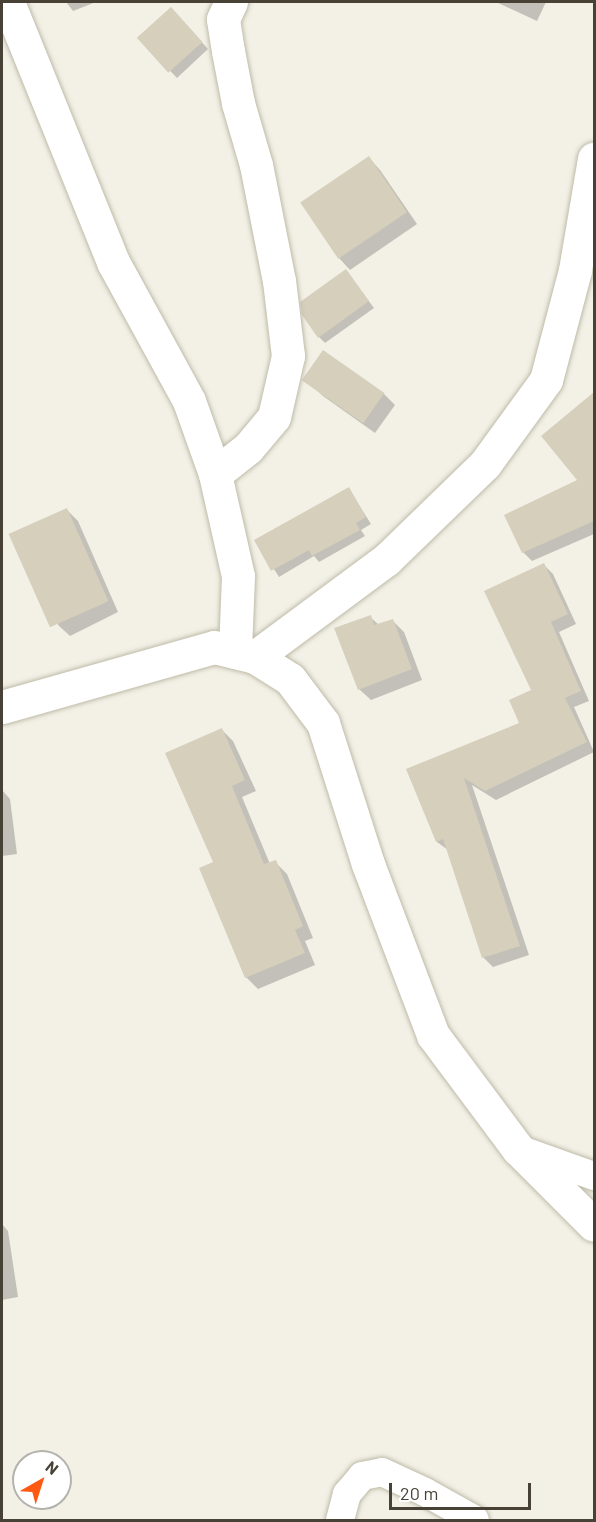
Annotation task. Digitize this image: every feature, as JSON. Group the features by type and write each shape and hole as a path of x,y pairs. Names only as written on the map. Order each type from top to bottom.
{"street":[{"path":"8,2 114,262 189,401 215,474 238,576 245,655"},
{"path":"215,474 248,448 274,417 288,356 279,281 256,165 237,103 228,51 223,19 231,2"},
{"path":"245,655 395,551 485,464 546,380 575,270 594,159"},
{"path":"2,707 214,647 245,655 290,679 323,723 368,864 433,1035 518,1149 594,1225"}],"lane":[{"path":"518,1149 594,1176"},
{"path":"340,1521 347,1494 362,1476 382,1472 425,1492 475,1521"}],"building":[{"path":"171,7 202,42 168,73 137,38"},
{"path":"369,156 407,212 338,259 300,202"},
{"path":"346,269 369,301 318,338 302,315 300,302"},
{"path":"323,350 384,393 363,423 302,380"},
{"path":"594,392 594,521 522,553 504,515 577,480 541,436"},
{"path":"349,487 366,517 356,523 360,530 312,556 309,550 271,571 254,540"},
{"path":"67,508 108,601 50,627 9,534"},
{"path":"544,563 568,614 551,622 581,691 565,698 587,742 485,791 464,778 520,946 482,958 443,839 436,842 406,769 519,723 509,700 531,690 484,591"},
{"path":"371,615 374,625 393,619 412,669 358,690 334,628"},
{"path":"222,728 245,780 232,786 264,864 276,860 303,926 295,930 305,953 245,978 199,868 213,862 165,753"}]}
